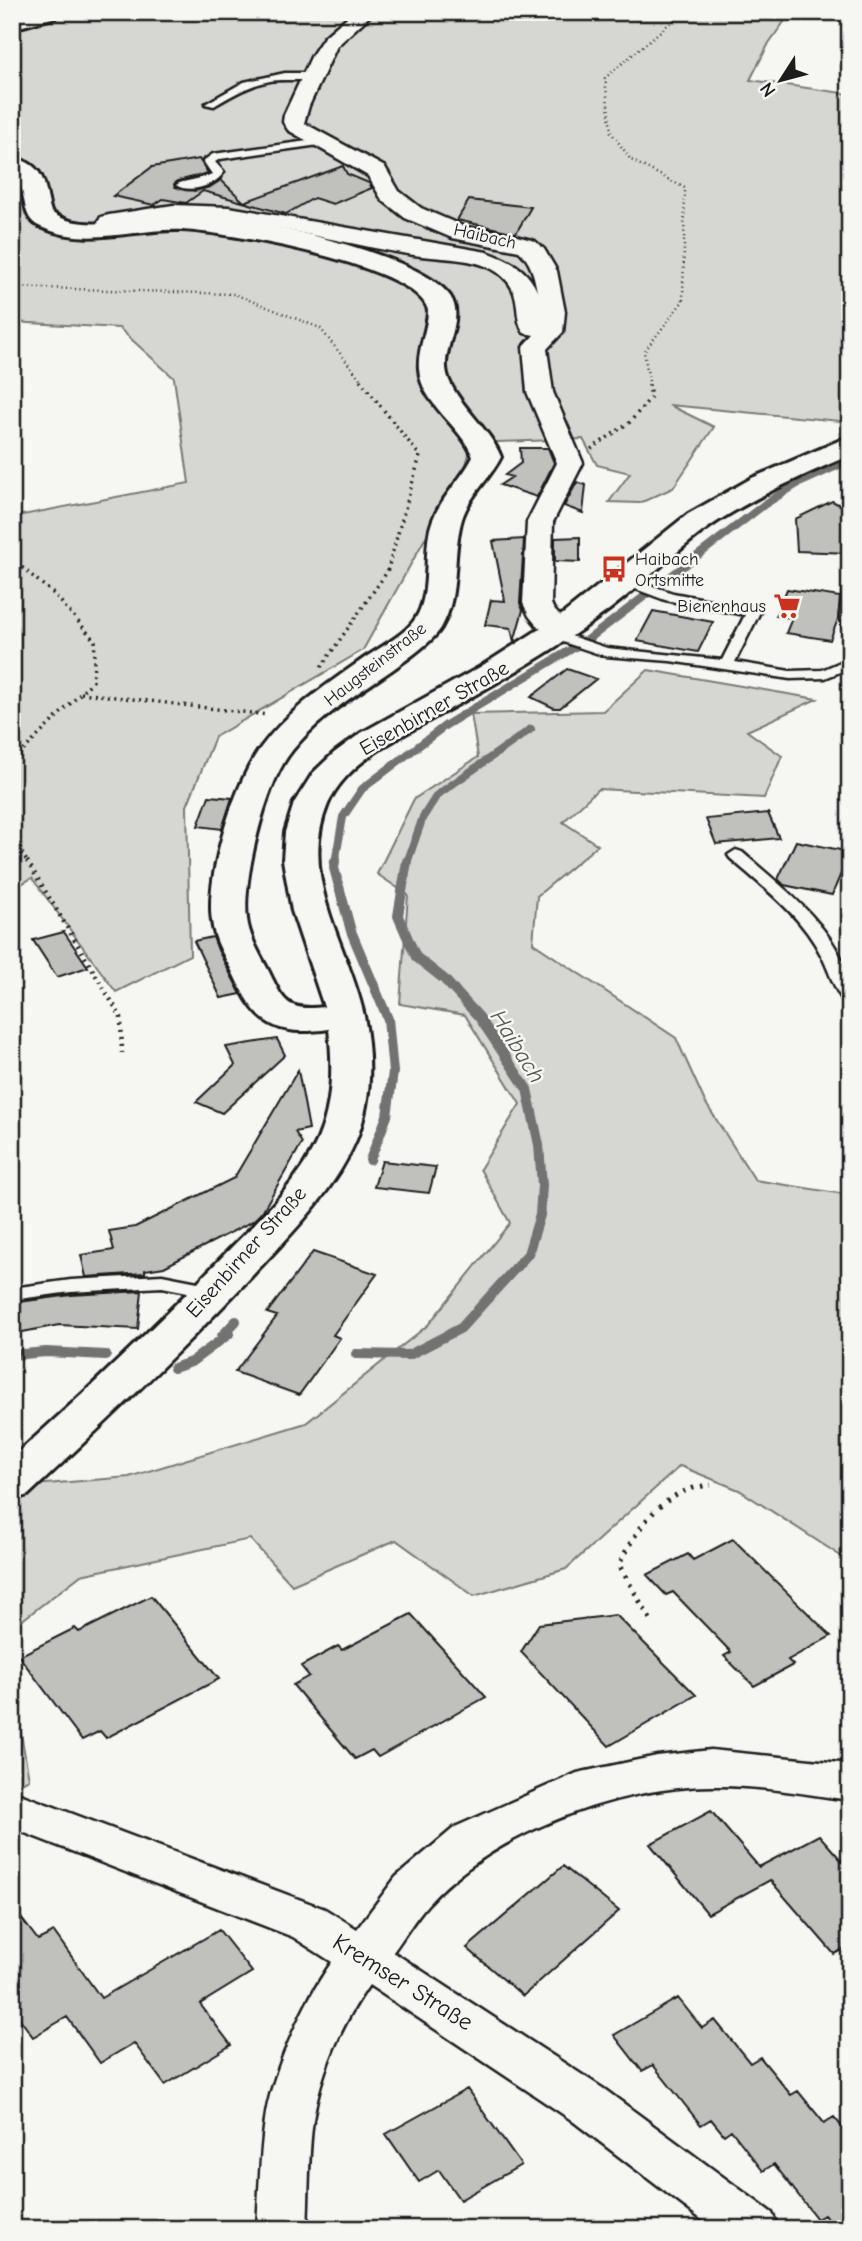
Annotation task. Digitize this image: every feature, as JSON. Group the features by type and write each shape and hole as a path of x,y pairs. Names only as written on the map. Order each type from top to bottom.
{"main road":[{"path":"12,22 48,12"},
{"name":"Haugsteinstraße","path":"12,164 35,185 37,211 47,222 73,228 180,222 226,226 374,262 416,280 440,300 442,316 432,362 437,384 484,448 486,457 482,468 454,504 447,518 440,598 434,616 425,629 314,712 286,737 271,756 253,794 231,884 229,923 265,1001 275,1012 291,1019 309,1020 345,1015"},
{"name":"Eisenbirner Straße","path":"12,1484 213,1291 279,1222 330,1152 344,1119 351,1054 334,971 304,898 300,874 299,845 313,797 346,760 374,739 493,675 638,585 678,534 713,511 772,480 850,444"}],"street":[{"name":"Haibach","path":"364,12 330,41 295,110 293,118 296,126 377,172 390,195 413,213 460,233 502,239 527,246 536,254 545,271 552,312 551,332 535,347"},
{"path":"111,227 109,222 147,215 190,211 229,214 413,248 479,257 504,266 522,283 530,303 540,392 570,463 540,522 537,603 540,613 560,634"},
{"path":"282,2229 289,2119 301,2072 341,1987 412,1890 471,1840 577,1791 644,1776 711,1768 850,1782"},
{"name":"Kremser Straße","path":"12,1809 309,1923 452,2012 576,2097 754,2229"}],"lane":[{"path":"210,103 262,77 288,74 314,76"},
{"path":"182,185 200,184 216,176 218,172 208,161 217,156 322,142"},
{"path":"638,585 670,597 753,612 726,667"},
{"path":"850,590 847,615 850,626"},
{"path":"560,634 590,649 810,676 834,671 850,662"},
{"path":"736,855 792,905 816,933 832,958 850,1001"},
{"path":"12,1294 71,1286 162,1281 213,1291"}],"path":[{"path":"570,463 630,422 651,397 644,352 682,300 685,188 631,160 611,132 605,78 683,12"},
{"path":"12,287 234,294 320,328 419,456 387,572 318,672"},
{"path":"12,559 55,595 95,641 93,681 12,762"},
{"path":"81,693 287,717 271,756"},
{"path":"12,836 121,1017 122,1053"},
{"path":"650,1619 619,1565 631,1537 668,1497 695,1484 711,1485"}],"shaded area":[{"path":"12,12 791,12 769,43 750,80 850,94 850,422 669,405 714,427 673,488 640,503 609,502 630,473 597,465 583,439 472,443 466,465 363,650 215,737 187,806 190,955 116,992 32,878 12,889 12,517 189,483 174,378 119,328 12,322"},
{"path":"648,670 817,699 747,731 782,756 764,798 598,789 563,822 598,845 537,896 533,943 676,1038 705,1102 755,1180 850,1195 850,1562 739,1490 680,1466 566,1569 474,1596 396,1540 292,1585 250,1539 81,1575 12,1628 12,1506 34,1485 129,1477 306,1423 428,1325 510,1223 480,1169 520,1104 465,1015 400,1004 408,895 377,874 414,799 478,757 471,714 603,711"},
{"path":"12,1683 29,1779 12,1788"}],"building":[{"path":"199,159 208,173 178,181 174,184 175,187 195,191 210,187 221,180 244,202 343,166 347,174 369,183 372,188 333,204 314,198 286,214 203,191 186,203 163,199 154,205 113,196 152,167"},
{"path":"469,200 531,207 516,233 457,220"},
{"path":"520,448 548,448 554,463 537,497 500,485 512,477 505,475 521,463"},
{"path":"577,482 586,485 583,513 564,506"},
{"path":"832,501 850,510 850,553 797,551 795,519"},
{"path":"580,537 580,562 555,561 555,538"},
{"path":"524,539 520,603 523,610 514,642 511,628 485,625 491,600 505,601 493,541"},
{"path":"787,589 840,597 838,619 830,640 786,633 792,618 776,616"},
{"path":"653,611 713,622 698,652 637,641"},
{"path":"567,669 596,679 560,708 554,708 531,697"},
{"path":"209,796 232,798 222,829 198,826"},
{"path":"768,813 779,838 716,844 706,819"},
{"path":"796,841 850,852 832,895 784,885 778,879"},
{"path":"64,932 88,967 57,977 33,940"},
{"path":"213,937 241,994 221,998 194,941"},
{"path":"277,1039 285,1055 222,1113 196,1102 235,1065 226,1047"},
{"path":"298,1070 309,1129 295,1132 302,1143 262,1212 253,1221 164,1267 145,1270 145,1273 86,1277 81,1255 114,1250 109,1231 135,1227 234,1178"},
{"path":"382,1161 436,1167 429,1193 374,1187"},
{"path":"313,1252 377,1274 333,1335 340,1338 299,1395 235,1372 277,1316 267,1313"},
{"path":"142,1291 138,1329 59,1325 12,1334 12,1303 71,1295"},
{"path":"733,1539 831,1636 788,1660 793,1665 754,1686 724,1656 731,1652 673,1592 666,1595 647,1575 688,1554 693,1560"},
{"path":"151,1596 219,1679 106,1738 100,1731 82,1740 19,1656 75,1628 79,1632"},
{"path":"411,1614 486,1697 378,1757 372,1750 355,1759 293,1685 309,1676 301,1666 338,1646 342,1650"},
{"path":"616,1615 696,1695 609,1746 521,1652 539,1624"},
{"path":"711,1811 759,1867 819,1835 850,1870 850,1946 834,1954 770,1880 708,1914 650,1844"},
{"path":"563,1866 619,1911 523,1996 467,1948"},
{"path":"12,1906 38,1940 54,1932 101,1998 219,1930 252,1972 200,2004 231,2045 165,2085 134,2043 100,2063 67,2017 33,2037 12,2008"},
{"path":"678,1998 702,2028 715,2020 750,2063 760,2057 791,2095 798,2091 824,2123 834,2117 850,2136 850,2229 835,2229 824,2215 817,2219 774,2164 763,2171 731,2130 724,2135 711,2119 701,2125 653,2065 642,2071 614,2035"},
{"path":"467,2089 521,2165 460,2200 439,2170 419,2182 386,2134"}],"waterway":[{"path":"335,863 343,817 362,789 446,725 590,638 765,504 797,484 850,460"},
{"name":"Haibach","path":"407,863 423,817 437,795 531,729"},
{"path":"335,861 334,868 351,931 388,1019 393,1072 387,1116 370,1160"},
{"name":"Haibach","path":"356,1354 409,1355 461,1328 528,1254 540,1215 542,1185 539,1145 527,1089 479,1017 444,979 416,957 398,916 407,861"},
{"path":"222,1336 236,1321"},
{"name":"Haibach","path":"174,1368 191,1362 229,1334"},
{"name":"Haibach","path":"12,1355 46,1352 106,1355"}],"place":[{"name":"Haibach Ortsmitte","path":"614,569"},
{"name":"Bienenhaus","path":"787,606"}]}
